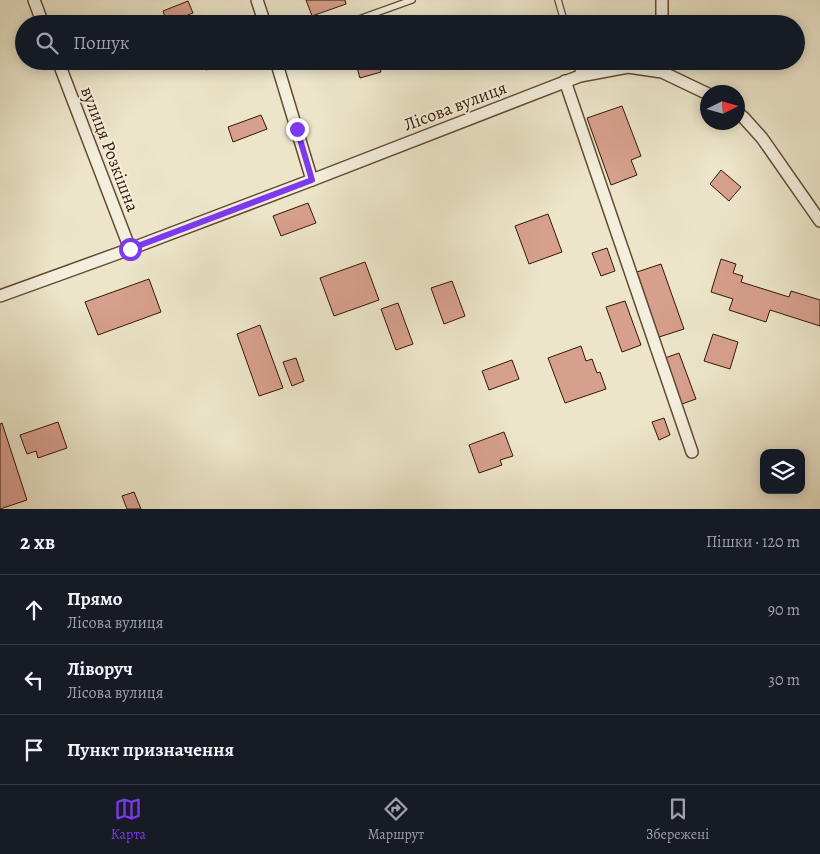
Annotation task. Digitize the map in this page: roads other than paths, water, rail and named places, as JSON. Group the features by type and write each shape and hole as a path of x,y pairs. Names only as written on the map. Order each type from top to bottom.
{"street":[{"path":"34,0 40,15"},
{"path":"257,0 262,15"},
{"path":"662,0 662,15"},
{"name":"вулиця Розкішна","path":"61,70 130,249"},
{"path":"279,70 312,180"},
{"name":"Лісова вулиця","path":"0,296 312,180 566,81 580,76 612,70"},
{"name":"Лісова вулиця","path":"669,70 700,89"},
{"path":"566,81 692,452"},
{"path":"745,119 762,138 820,221"}],"lane":[{"path":"370,15 412,0"},
{"path":"558,0 562,15"},
{"path":"578,70 580,76"}]}
